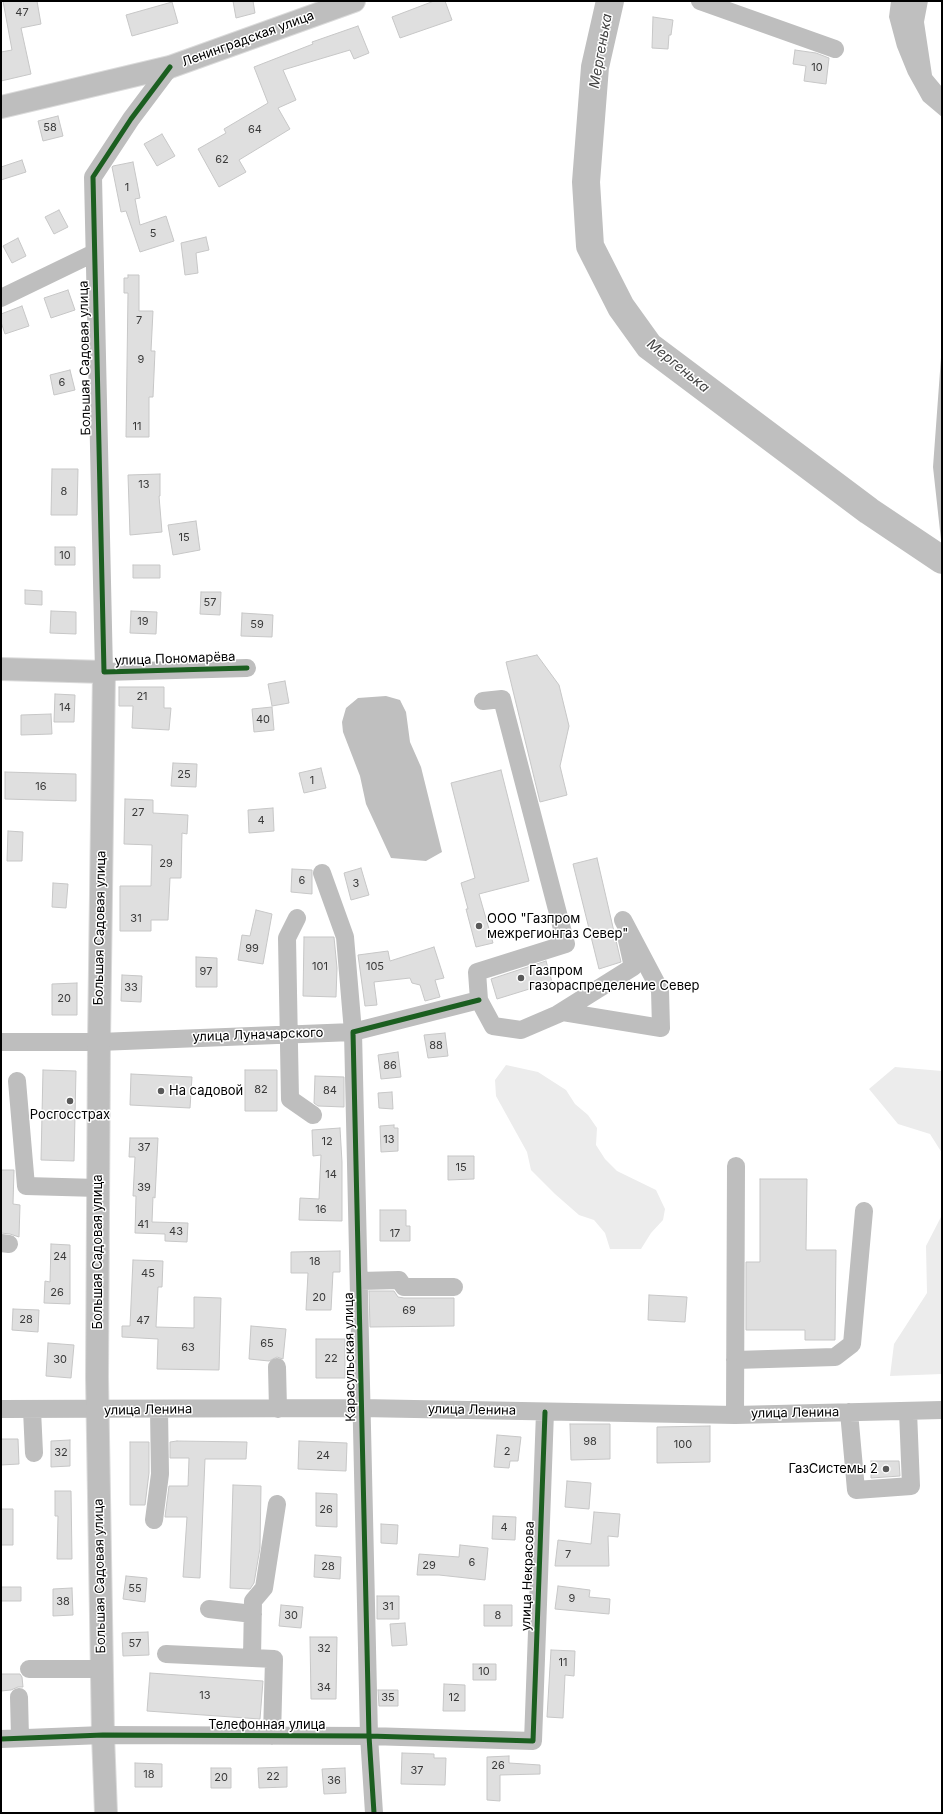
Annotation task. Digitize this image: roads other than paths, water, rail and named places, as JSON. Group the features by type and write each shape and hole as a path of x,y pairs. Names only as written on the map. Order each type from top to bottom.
{"main road":[{"name":"Ленинградская улица","path":"1,107 170,68 354,1"},
{"name":"улица Пономарёва","path":"1,669 104,672"},
{"name":"Большая Садовая улица","path":"104,672 98,1042 98,1410 103,1734 106,1813"}],"street":[{"path":"700,1 835,49"},
{"name":"Большая Садовая улица","path":"104,672 93,178 131,119 170,68"},
{"path":"1,298 94,253"},
{"name":"улица Пономарёва","path":"104,672 247,668"},
{"path":"482,701 502,699 566,944 477,972 479,1000 493,1026 521,1030 563,1012 661,1028 660,990 623,920 633,966 558,1014"},
{"path":"322,873 345,937 353,1032 479,1000"},
{"path":"297,918 287,938 290,1099 313,1116"},
{"name":"улица Луначарского","path":"1,1042 98,1042 353,1032"},
{"name":"Карасульская улица","path":"353,1032 360,1281 361,1408 369,1736 374,1813"},
{"path":"16,1082 26,1186 98,1188"},
{"path":"735,1415 736,1166"},
{"path":"735,1360 835,1357 852,1344 864,1211"},
{"path":"360,1281 399,1280 404,1287 454,1287"},
{"path":"277,1367 278,1409"},
{"name":"улица Ленина","path":"1,1410 361,1408 735,1415 942,1410"},
{"path":"32,1410 34,1453"},
{"path":"154,1520 160,1474 159,1410"},
{"path":"849,1412 856,1490 911,1486 908,1411"},
{"name":"улица Некрасова","path":"533,1740 545,1412"},
{"path":"252,1658 253,1601 264,1588 277,1504"},
{"path":"209,1609 253,1614"},
{"path":"166,1654 274,1659 272,1736"},
{"path":"29,1669 102,1669"},
{"path":"19,1697 20,1738"},
{"name":"Телефонная улица","path":"1,1739 103,1734 369,1736 533,1740"}],"waterway":[{"name":"Мергенька","path":"610,1 595,67 586,182 590,246 621,307 649,346 869,511 942,560"}],"place":[{"name":"ООО \"Газпром межрегионгаз Север\"","path":"479,926"},
{"name":"Газпром газораспределение Север","path":"521,978"},
{"name":"На садовой","path":"161,1091"},
{"name":"Росгосстрах","path":"70,1101"},
{"name":"ГазСистемы 2","path":"886,1469"}]}
